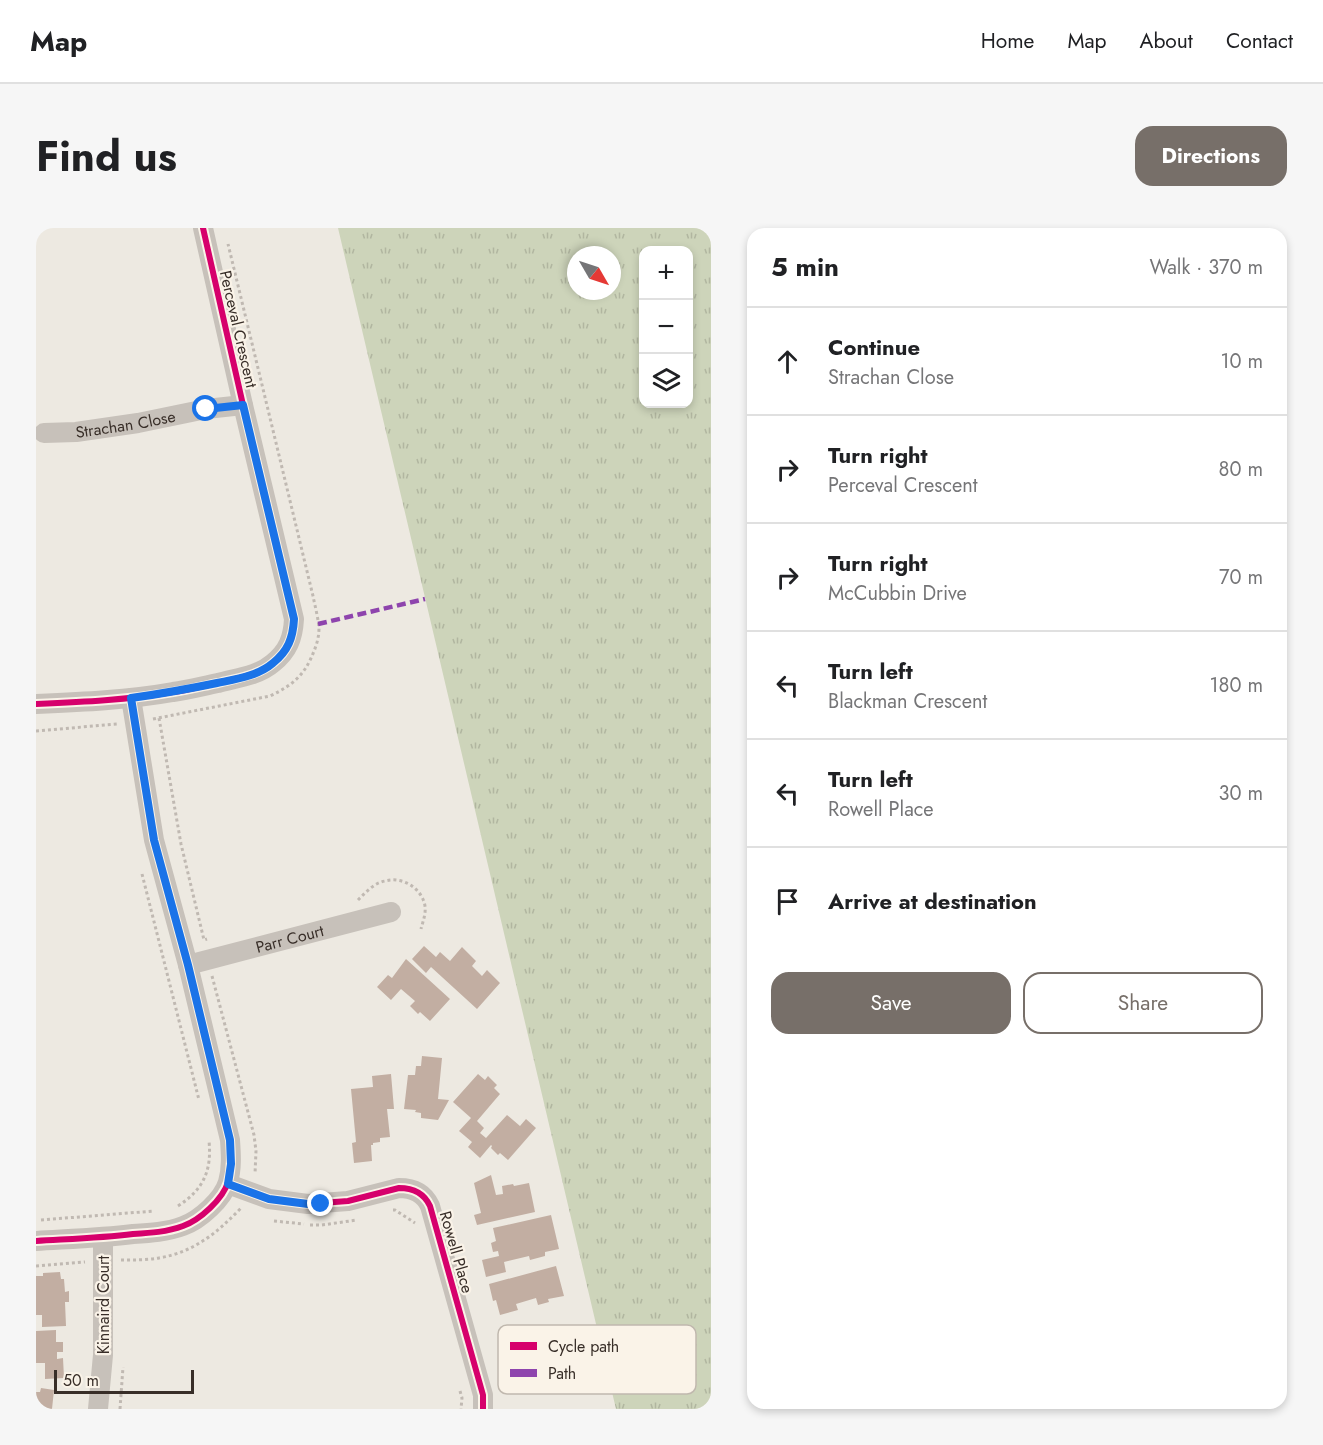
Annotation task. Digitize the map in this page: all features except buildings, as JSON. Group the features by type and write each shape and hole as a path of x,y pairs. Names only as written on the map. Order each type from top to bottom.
{"street":[{"name":"Perceval Crescent","path":"131,698 174,692 261,671 273,663 288,646 293,633 294,619 203,228"},
{"name":"Strachan Close","path":"44,433 76,432 128,425 206,409 243,405"},
{"path":"36,704 131,698 154,840 188,965 230,1140 231,1164 228,1184 217,1201 204,1214 185,1226 163,1232 36,1241"},
{"name":"Parr Court","path":"188,965 391,912"},
{"name":"Rowell Place","path":"228,1184 269,1199 308,1204 348,1201 399,1188 415,1190 422,1195 430,1206 483,1395 483,1409"},
{"name":"Kinnaird Court","path":"99,1409 103,1354 103,1237"}],"path":[{"path":"36,731 135,722 270,696 285,688 299,676 309,664 318,642 319,628 313,596 226,234"},
{"path":"159,718 181,844 204,940 214,937"},
{"path":"142,874 200,1102"},
{"path":"357,901 373,886 384,881 396,879 405,882 421,895 425,906 425,918 421,929"},
{"path":"171,1208 190,1198 200,1186 208,1170 210,1150 208,1132"},
{"path":"36,1220 164,1211"}],"green space":[{"path":"338,228 711,228 711,1409 616,1409 612,1394 696,1394 696,1325 596,1325"}],"marked path":[{"path":"318,624 425,599"}],"cycle path":[{"path":"36,704 139,697 239,678 261,671 273,663 286,649 291,638 294,619 203,228"},
{"path":"36,1241 152,1233 177,1228 190,1223 210,1208 225,1189 229,1177 230,1140 188,965 154,840 131,698"},
{"path":"228,1184 269,1199 308,1204 348,1201 399,1188 413,1190 428,1201 483,1395 483,1409"}],"route":[{"path":"206,409 243,405 294,619 293,633 288,646 280,656 261,671 174,692 131,698 154,840 188,965 230,1140 231,1164 228,1184 269,1199 321,1204"}]}
